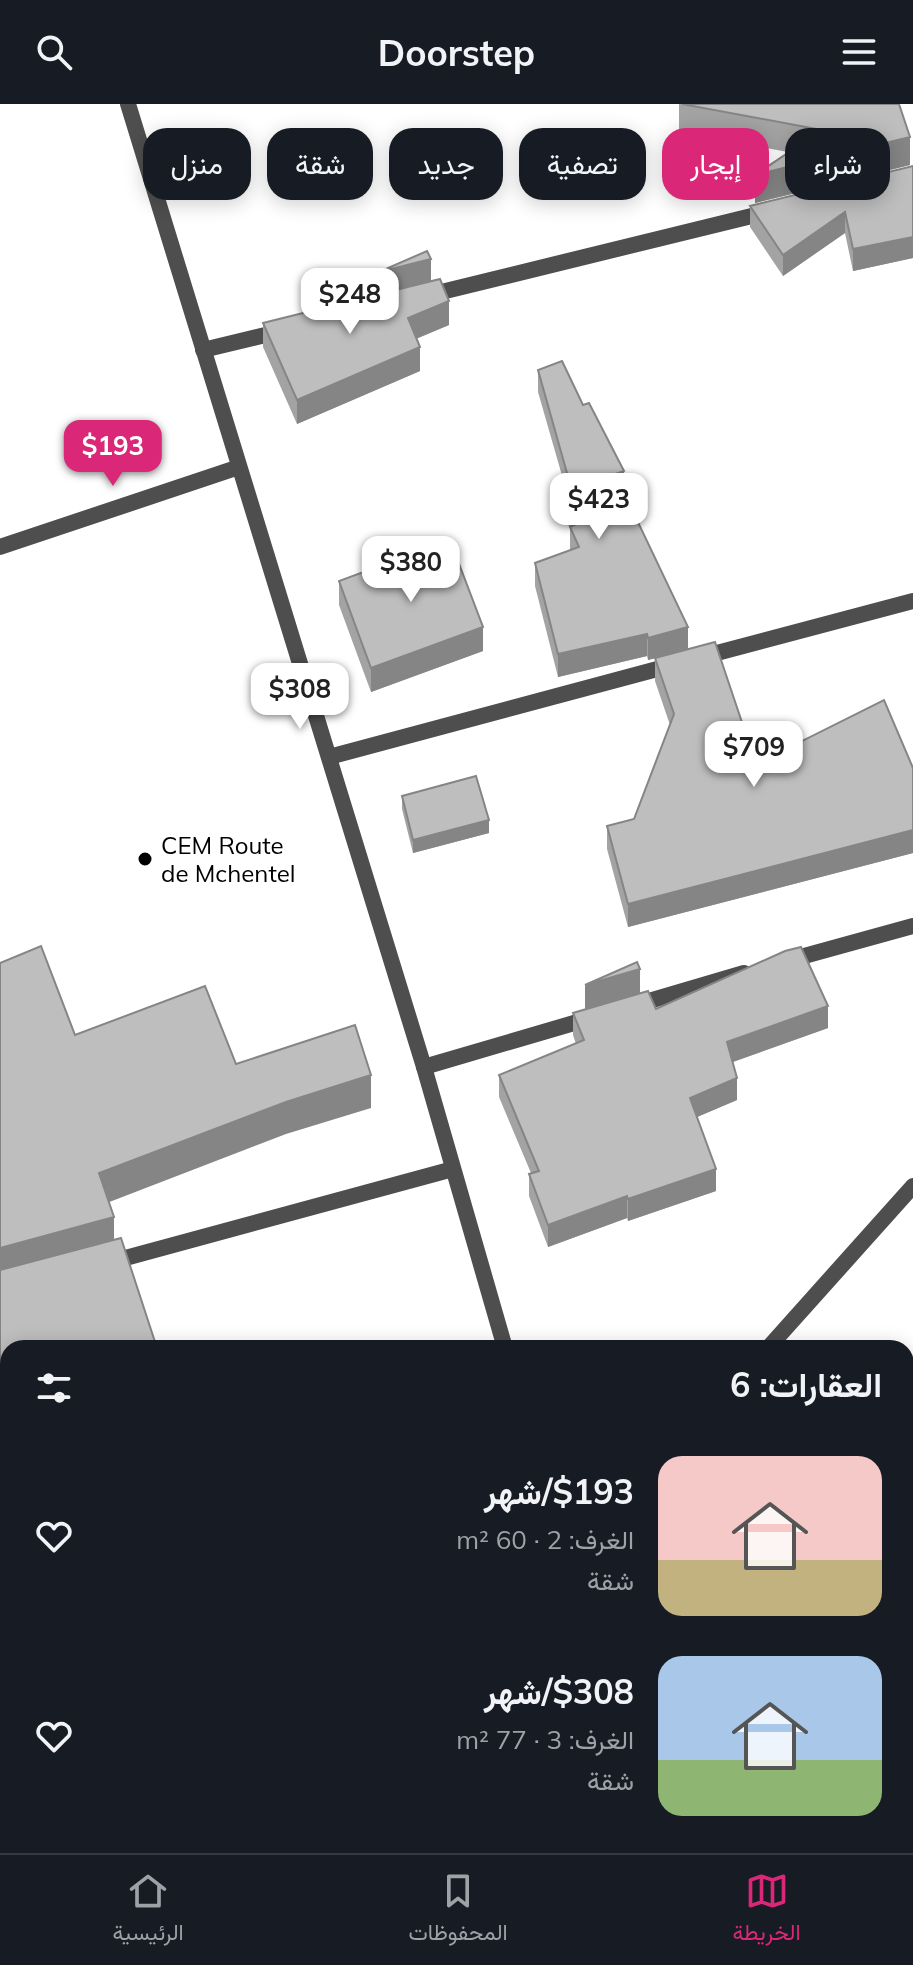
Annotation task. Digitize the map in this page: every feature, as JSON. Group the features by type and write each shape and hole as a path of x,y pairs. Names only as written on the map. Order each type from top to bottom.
{"street":[{"path":"128,104 424,1067 503,1340"},
{"path":"404,301 790,207"},
{"path":"203,350 296,328"},
{"path":"0,547 239,467"},
{"path":"329,757 913,601"},
{"path":"424,1067 913,926"},
{"path":"91,1267 453,1169"},
{"path":"775,1340 913,1186"}],"building":[{"path":"682,104 899,104 910,137 890,142 890,128 811,128"},
{"path":"785,155 785,168 769,172 769,166"},
{"path":"913,166 913,237 853,249 845,212 783,255 750,206 785,197 785,200 890,200 890,172"},
{"path":"427,251 431,259 379,272"},
{"path":"440,279 449,301 408,318 420,347 297,400 263,323"},
{"path":"562,361 583,405 589,403 624,471 615,474 688,627 648,638 647,634 558,654 535,563 579,547 570,527 578,523 567,501 574,498 538,370"},
{"path":"450,540 483,627 371,668 339,581"},
{"path":"715,642 756,764 884,700 913,768 913,830 628,904 607,826 634,819 674,714 655,658"},
{"path":"476,776 489,820 413,840 402,796"},
{"path":"41,946 75,1035 205,986 236,1064 355,1025 371,1075 286,1102 99,1173 114,1217 0,1248 0,963"},
{"path":"801,947 828,1006 727,1042 737,1078 690,1098 716,1169 628,1199 627,1196 548,1225 529,1174 539,1171 499,1075 584,1040 573,1013 648,991 656,1009 785,951"},
{"path":"637,962 640,969 585,985"},
{"path":"121,1238 154,1340 0,1340 0,1270"}],"place":[{"name":"CEM Route de Mchentel","path":"145,859"}]}
